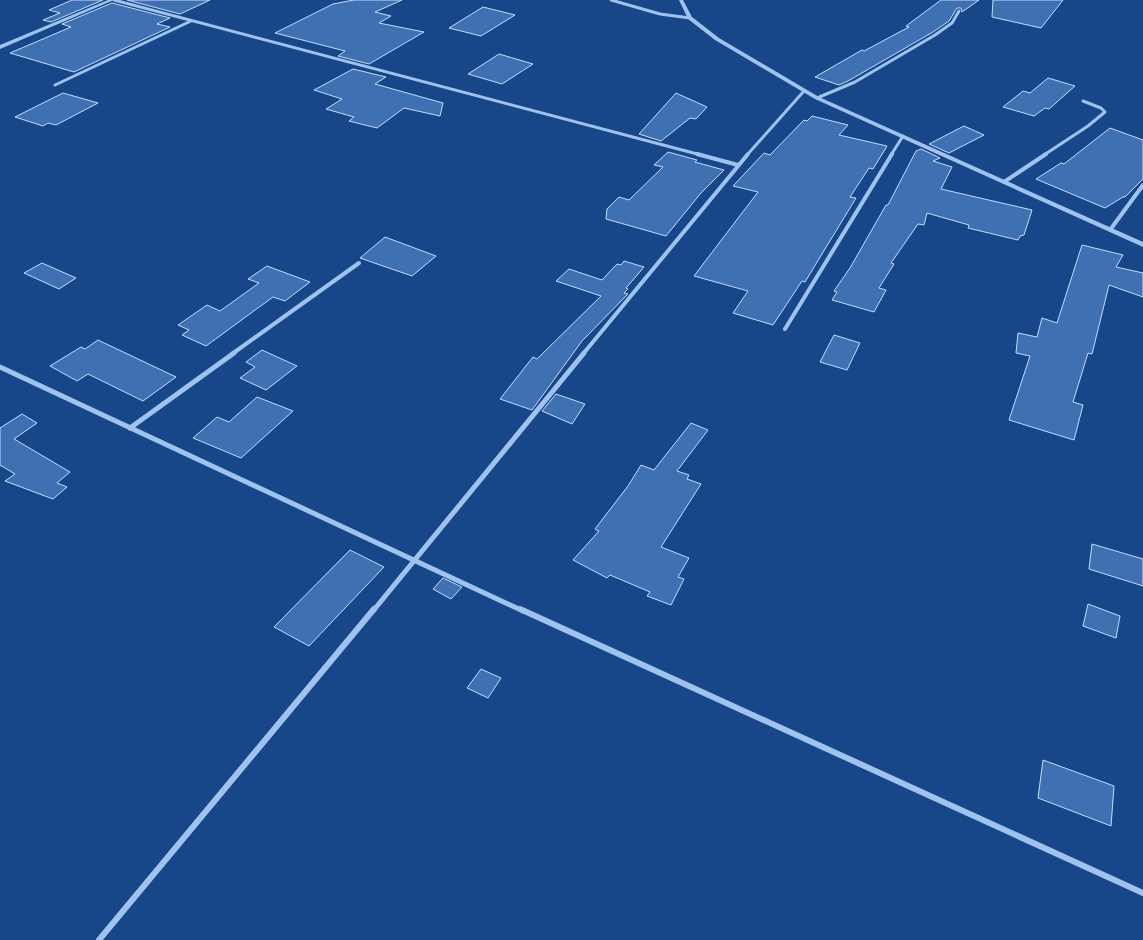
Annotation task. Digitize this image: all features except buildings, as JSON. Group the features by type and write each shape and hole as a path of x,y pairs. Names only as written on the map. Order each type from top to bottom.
{"street":[{"path":"0,47 113,0 738,165"},
{"path":"611,0 660,14 690,18"},
{"path":"681,0 690,18 733,50 817,98 1143,246"},
{"path":"817,98 855,82 935,35 952,24 959,10"},
{"path":"55,86 192,21"},
{"path":"99,940 414,561 738,165 804,91"},
{"path":"1004,182 1088,126 1105,112 1083,101"},
{"path":"785,329 903,136"},
{"path":"1110,230 1143,185"},
{"path":"130,428 359,263"},
{"path":"0,367 414,561 1143,893"}]}
